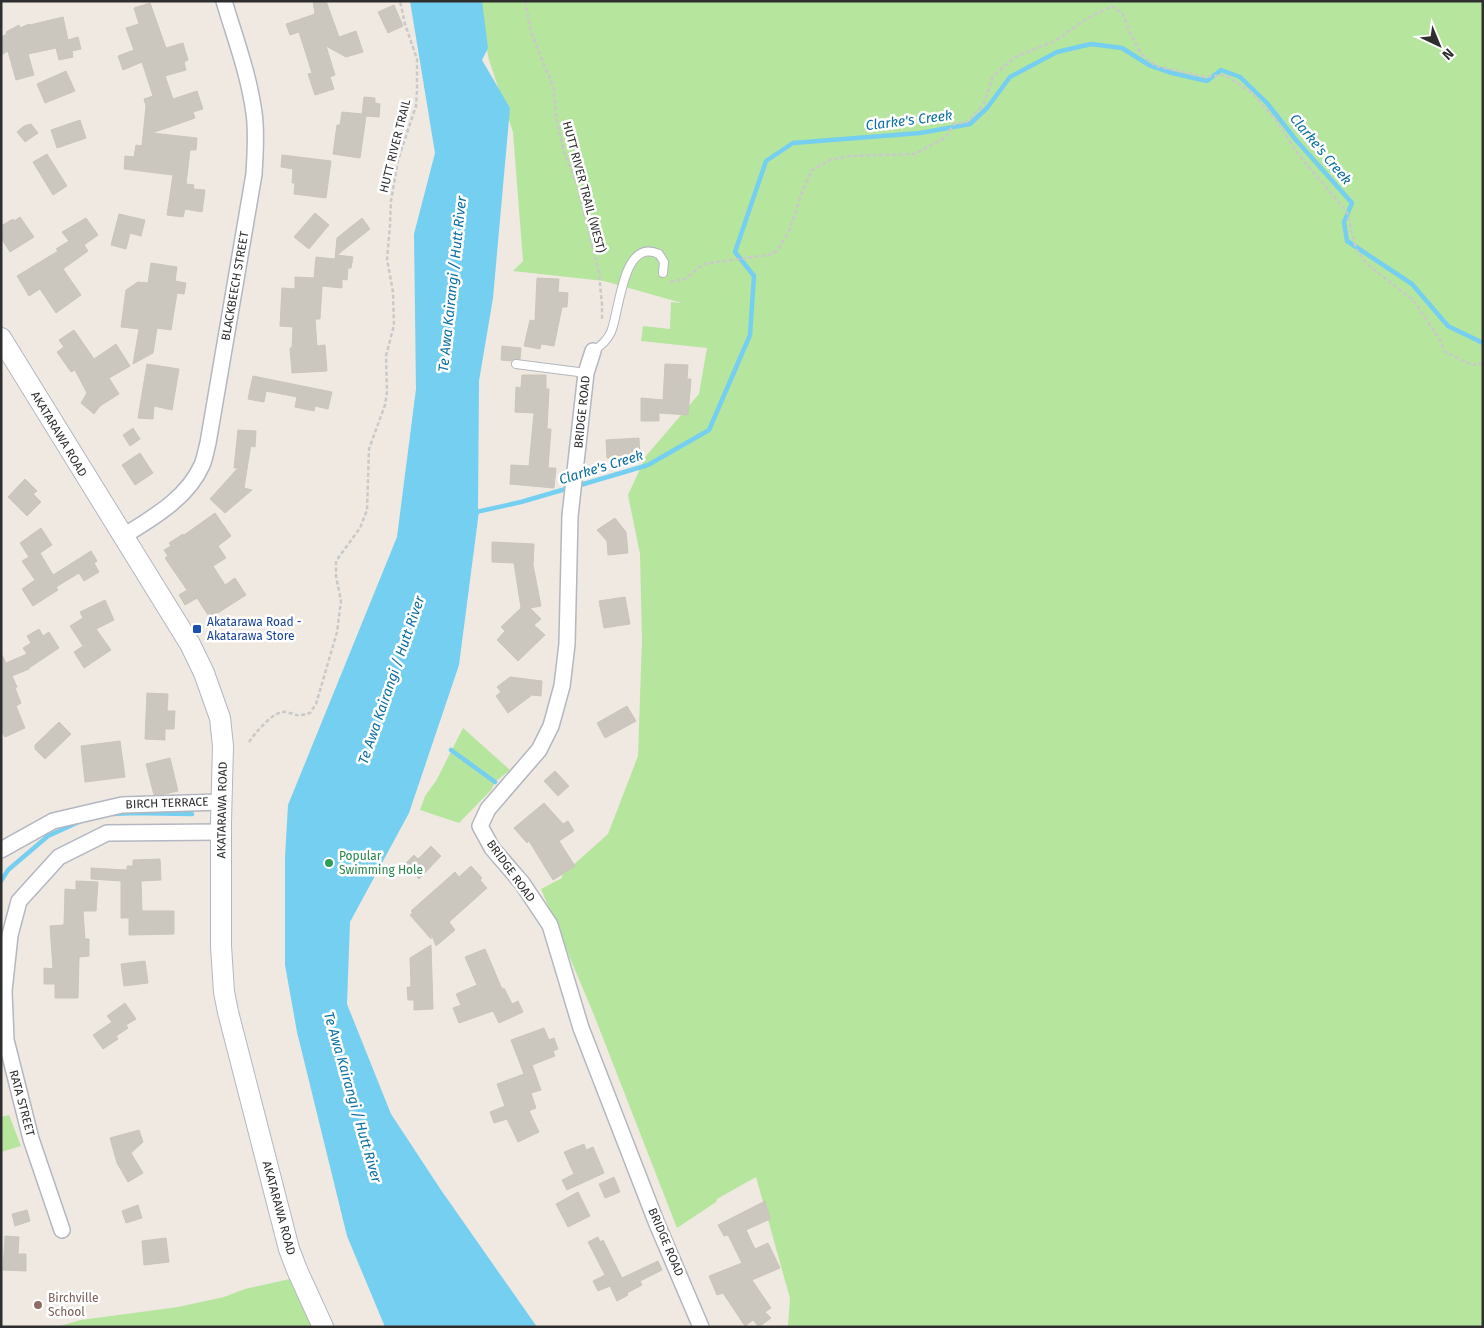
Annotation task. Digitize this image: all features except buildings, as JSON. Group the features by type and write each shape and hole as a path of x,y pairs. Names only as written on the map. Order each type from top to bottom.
{"street":[{"name":"BLACKBEECH STREET","path":"122,537 169,506 183,493 202,465 208,443 254,174 256,138 254,113 246,72 224,1"},
{"name":"AKATARAWA ROAD","path":"1,338 122,537 190,644 214,696 220,718 223,746 221,946 224,992 289,1249 324,1327"},
{"name":"BRIDGE ROAD","path":"593,352 586,373 570,516 567,644 562,686 551,726 539,750 488,809 480,826 492,848 522,883 550,925 581,1028 657,1224 701,1327"},
{"name":"BIRCH TERRACE","path":"1,850 53,821 122,804 222,802"},
{"name":"RATA STREET","path":"62,1230 31,1139 6,1040 4,991 10,935 19,901 59,857 107,833 221,832"}],"lane":[{"path":"593,352 606,342 611,332 629,267 636,256 647,251 659,254 664,262 663,273"},
{"path":"516,364 586,373"}],"path":[{"name":"HUTT RIVER TRAIL","path":"249,742 260,728 279,712 285,711 297,717 310,713 316,704 337,632 341,601 336,576 336,562 360,528 367,510 369,450 385,405 387,392 386,356 394,325 393,292 387,258 391,201 398,160 416,106 417,59 405,24 400,1"},
{"name":"HUTT RIVER TRAIL (WEST)","path":"525,1 531,32 554,89 556,118 564,152 577,185 599,273 602,305 601,326"},
{"path":"671,282 685,279 704,264 768,255 777,251 786,236 812,170 830,160 850,156 915,154 946,137 953,126 967,122 984,104 993,76 1015,57 1055,41 1086,19 1112,6 1123,14 1141,54 1156,66 1192,75 1225,75 1252,92 1276,120 1298,154 1348,214 1356,248 1367,264 1413,300 1439,338 1444,352 1472,365 1483,363"}],"green space":[{"path":"477,1 1483,1 1483,1327 788,1327 790,1298 756,1177 717,1199 716,1202 677,1228 594,1015 541,889 562,878 562,875 608,834 638,756 642,640 640,554 628,495 646,456 699,394 707,348 641,341 643,326 670,329 671,302 682,303 604,281 513,271 523,261 513,132 489,60"},
{"path":"463,728 510,770 495,782 491,790 459,823 420,810 425,796 436,781"},
{"path":"9,1115 21,1146 1,1152 1,1117"},
{"path":"290,1279 313,1327 56,1327 81,1320 178,1307"}],"water":[{"name":"Te Awa Kairangi / Hutt River","path":"410,1 482,1 488,48 482,60 510,108 493,298 479,381 478,510 461,516 479,511 459,665 409,813 350,922 347,1004 391,1114 441,1190 537,1327 385,1327 347,1236 297,1032 285,965 285,857 288,805 397,537 416,389 414,234 435,153"}],"waterway":[{"name":"Clarke's Creek","path":"577,486 648,465 709,430 750,335 754,276 735,252 766,161 793,143 920,133 970,124 987,108 1010,77 1057,52 1091,44 1122,48 1149,65 1172,73 1207,81 1221,70 1240,77 1267,103 1296,140 1352,203 1344,222 1347,241 1412,284 1448,326 1483,343"},
{"name":"Clarke's Creek","path":"458,516 521,502 569,488"},
{"path":"451,750 495,782"},
{"path":"112,814 192,814"},
{"path":"1,881 8,870 48,836 81,821"}],"place":[{"name":"Akatarawa Road - Akatarawa Store","path":"197,629"},
{"name":"Popular Swimming Hole","path":"329,863"},
{"name":"Birchville School","path":"38,1305"}]}
